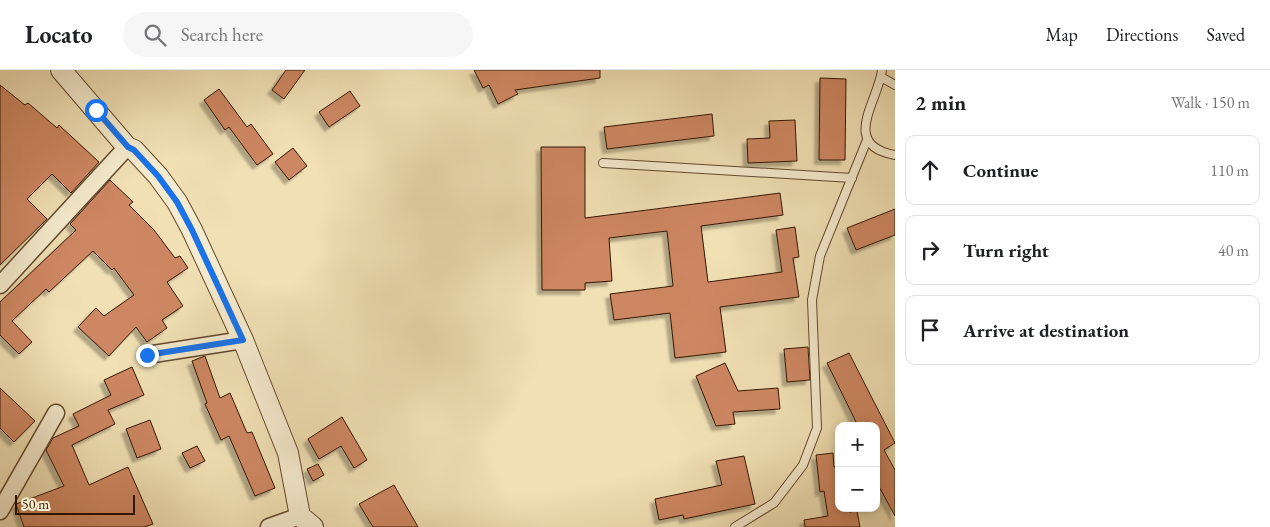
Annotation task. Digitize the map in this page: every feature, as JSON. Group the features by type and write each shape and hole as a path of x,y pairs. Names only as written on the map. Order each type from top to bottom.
{"street":[{"path":"60,70 128,147 134,150 158,176 177,202 243,340 288,453 307,521 269,527"},
{"path":"0,285 128,147"},
{"path":"147,355 243,340"},
{"path":"0,511 56,413"}],"lane":[{"path":"735,527 774,503 803,466 817,428 812,300 820,256 867,140 865,129 867,113 882,74 895,86"},
{"path":"867,140 878,150 895,155"},
{"path":"603,163 852,178"}],"building":[{"path":"286,70 305,70 284,99 272,90"},
{"path":"474,70 600,70 600,78 515,90 518,94 498,104 489,85 483,88"},
{"path":"820,78 846,79 845,160 819,160"},
{"path":"0,85 25,105 28,103 57,128 59,125 99,162 71,193 52,174 27,199 47,219 0,265"},
{"path":"219,89 247,127 251,124 273,154 257,165 229,127 225,130 204,100"},
{"path":"350,91 360,106 329,127 319,112"},
{"path":"712,114 714,136 607,149 604,127"},
{"path":"795,120 797,161 748,163 747,139 770,138 769,121"},
{"path":"541,147 585,147 585,218 780,193 783,215 701,226 708,282 782,272 776,230 795,227 799,257 793,258 799,297 720,307 726,352 675,358 670,313 614,320 610,294 673,286 667,231 609,238 612,281 585,283 585,290 542,290"},
{"path":"293,148 307,166 289,180 275,162"},
{"path":"110,180 133,202 129,205 154,230 175,258 180,256 188,268 167,282 183,306 162,320 167,328 147,342 136,327 109,356 78,327 96,308 104,316 134,295 114,268 112,270 93,251 49,292 46,289 12,321 32,342 19,354 0,335 0,302 76,230 70,224"},
{"path":"895,209 895,235 856,250 847,228"},
{"path":"808,347 810,380 787,382 784,349"},
{"path":"849,353 895,443 884,450 895,470 895,516 880,488 880,422 856,422 827,363"},
{"path":"205,356 220,398 230,393 247,433 252,432 275,488 255,496 229,436 221,440 205,404 207,403 192,361"},
{"path":"725,363 738,391 778,388 780,409 733,412 735,424 716,426 696,376"},
{"path":"132,367 144,395 108,410 115,424 72,445 89,485 128,467 153,524 144,527 24,527 16,504 64,486 46,450 53,438 79,426 73,414 111,395 104,380"},
{"path":"0,388 35,421 14,442 0,428"},
{"path":"342,417 367,460 354,468 341,446 319,459 308,439"},
{"path":"150,420 161,449 137,458 126,429"},
{"path":"197,446 205,461 190,468 182,453"},
{"path":"833,453 835,467 835,512 857,512 860,527 805,527 804,520 828,516 824,491 820,492 816,455"},
{"path":"744,456 755,504 684,519 683,515 659,520 655,499 722,485 716,461"},
{"path":"318,464 324,475 313,481 307,469"},
{"path":"394,485 418,527 373,527 359,504"}],"route":[{"path":"96,110 128,147 134,150 158,176 177,202 243,340 147,355"}]}
